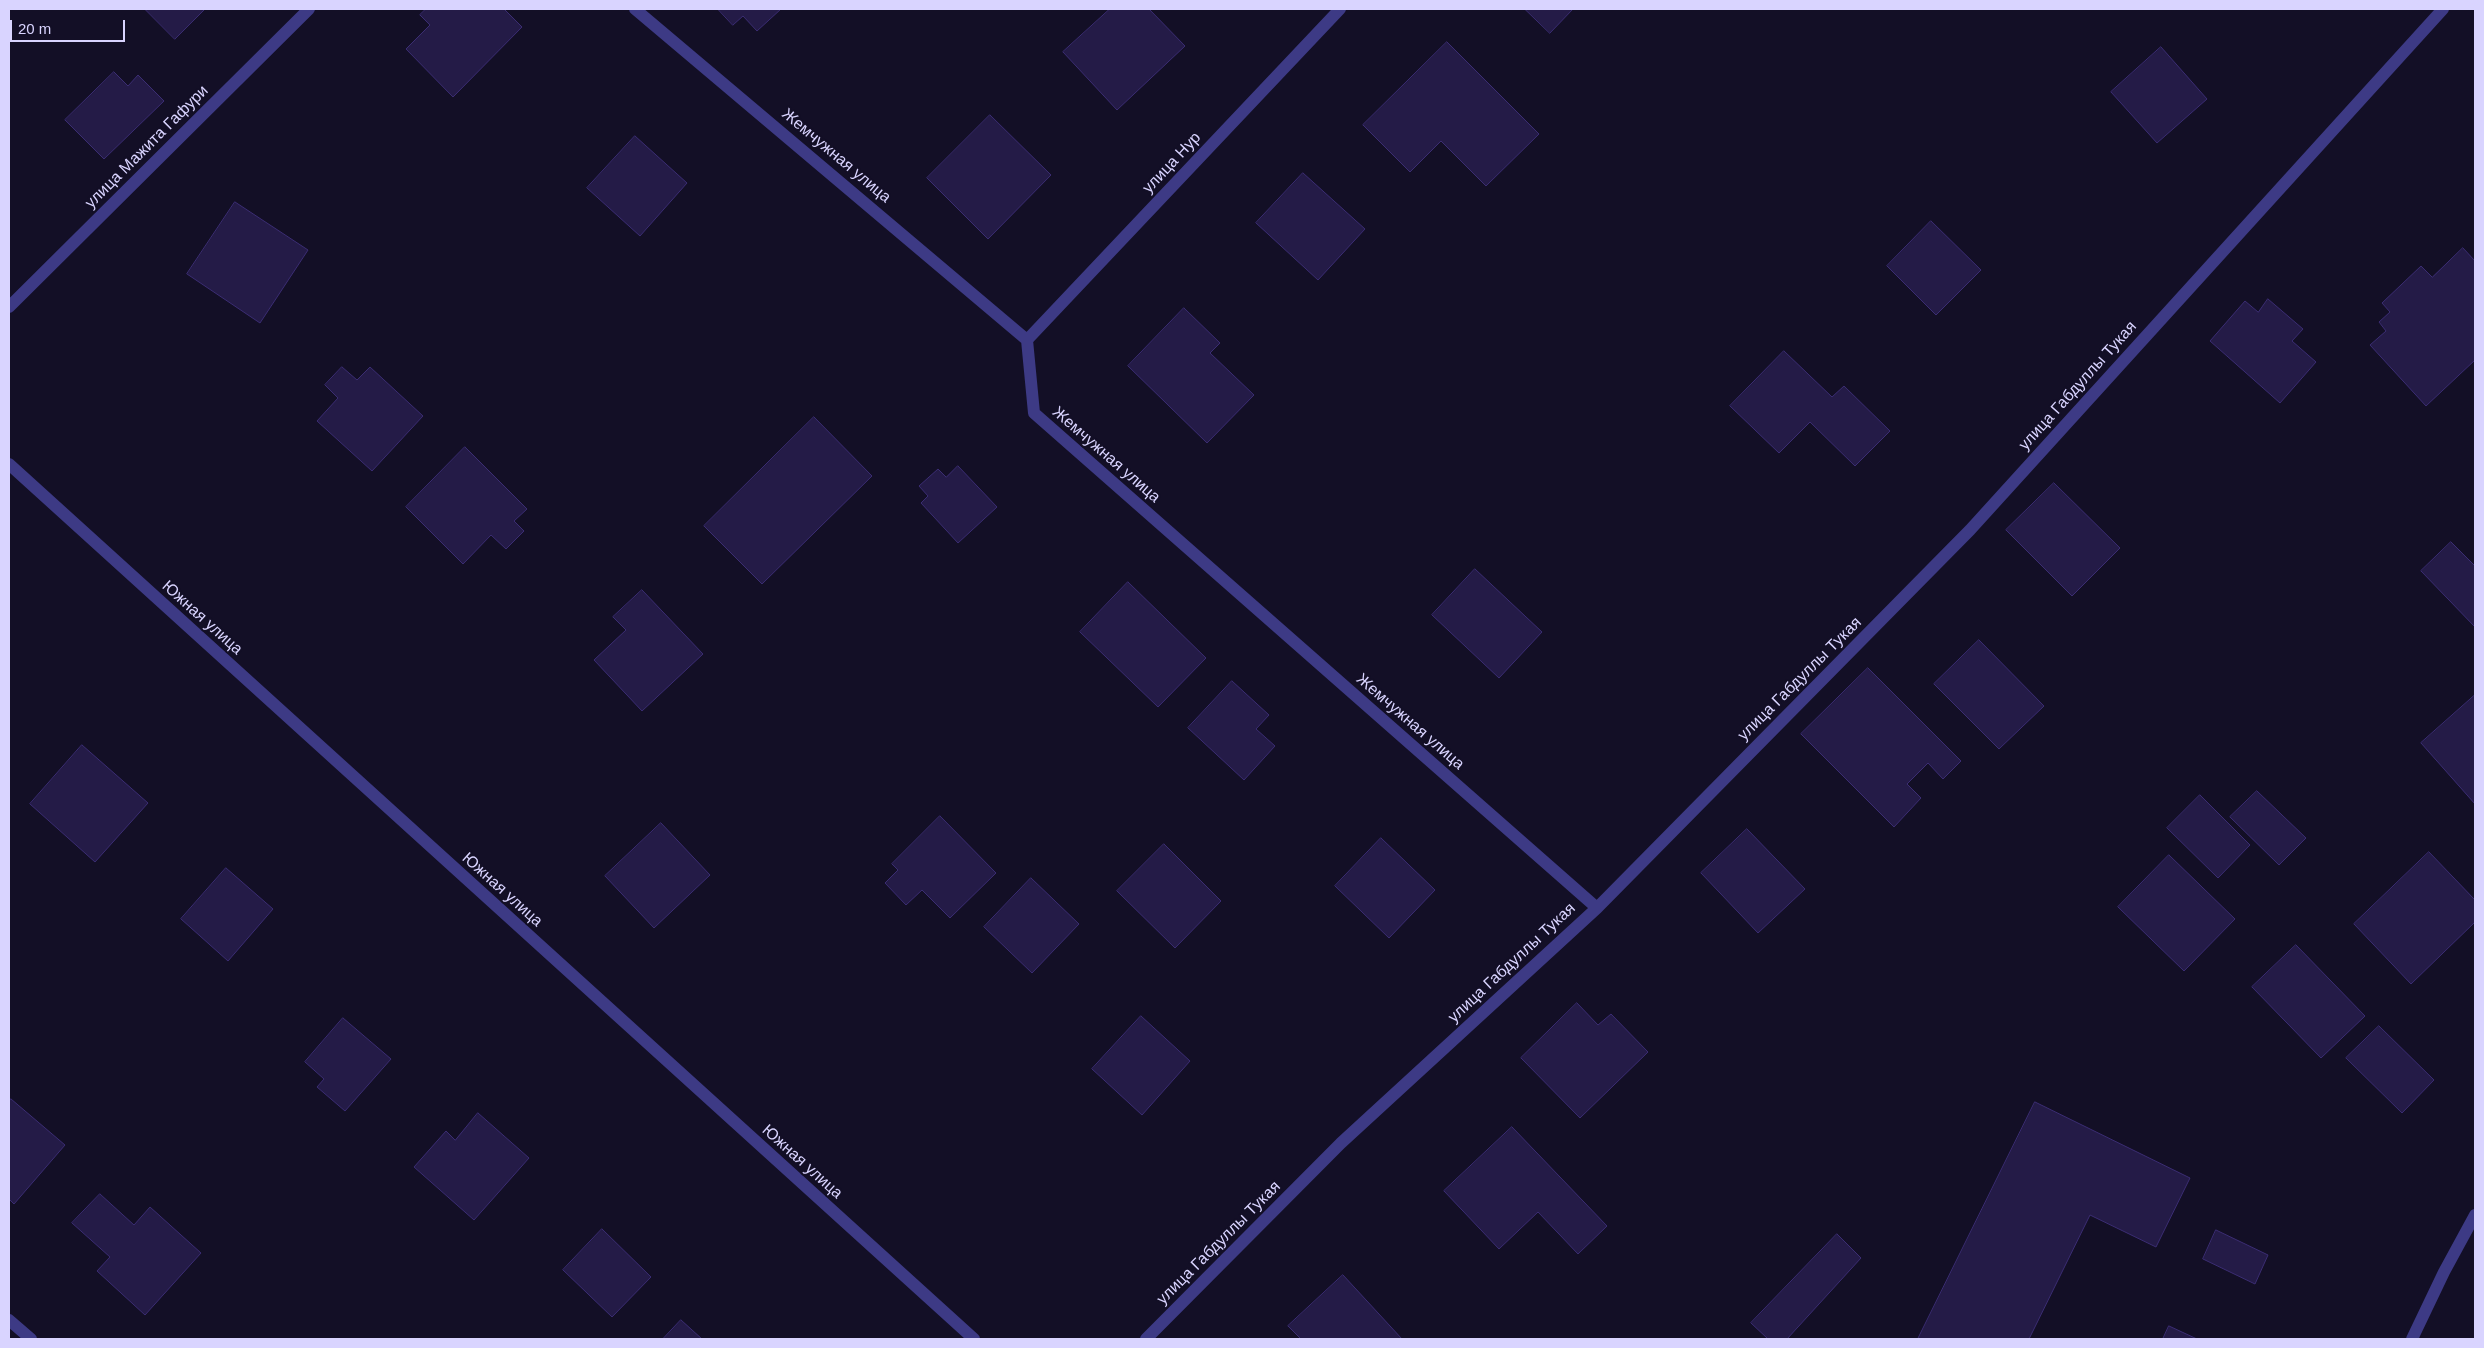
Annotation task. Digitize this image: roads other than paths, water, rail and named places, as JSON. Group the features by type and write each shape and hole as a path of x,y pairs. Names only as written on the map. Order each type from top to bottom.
{"street":[{"name":"улица Мажита Гафури","path":"9,307 309,9"},
{"name":"Жемчужная улица","path":"636,9 1027,340 1034,413 1597,908"},
{"name":"улица Нур","path":"1027,340 1340,9"},
{"name":"улица Габдуллы Тукая","path":"1146,1339 1340,1143 1597,908 1970,530 2443,9"},
{"name":"Южная улица","path":"9,464 974,1339"},
{"path":"2412,1339 2475,1215"},
{"path":"9,1320 31,1339"}]}
